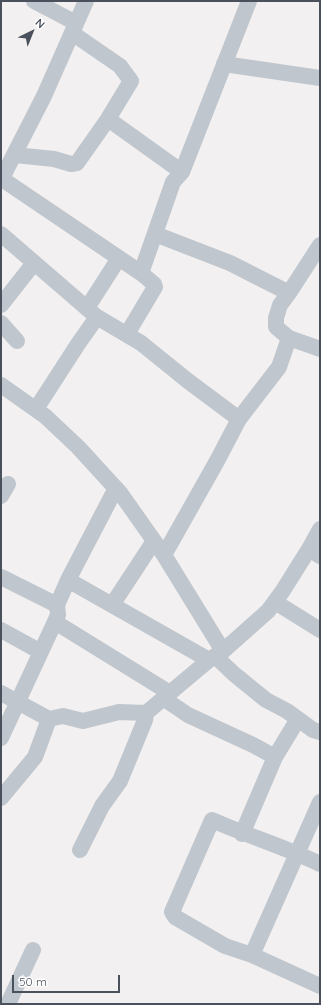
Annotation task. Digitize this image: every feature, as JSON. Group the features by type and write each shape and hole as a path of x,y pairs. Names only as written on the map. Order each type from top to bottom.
{"street":[{"path":"15,155 54,159 71,164 77,163 108,119 131,80 120,66 74,28 34,1"},
{"path":"86,1 44,96 1,180 119,258 154,284 155,287 127,334"},
{"path":"141,273 173,182 182,172 248,1"},
{"path":"224,64 320,78"},
{"path":"108,119 182,172"},
{"path":"1,234 92,312 142,343 188,381 239,419"},
{"path":"155,234 230,263 289,292"},
{"path":"320,245 280,305 276,318 276,327 289,338 320,349"},
{"path":"36,409 78,344 119,258"},
{"path":"1,305 34,263"},
{"path":"1,323 17,341"},
{"path":"164,555 239,419 279,367 289,338"},
{"path":"1,385 45,416 78,446 116,488 164,555 216,656 234,674 266,700 287,711 313,730 320,732"},
{"path":"1,738 58,615 57,605 68,580 116,488"},
{"path":"80,850 102,806 120,781 145,720 146,713 268,611 314,552 320,529"},
{"path":"112,605 154,540"},
{"path":"1,577 57,605"},
{"path":"68,580 112,605 216,656"},
{"path":"275,602 320,630"},
{"path":"55,622 166,695 188,715 253,745 275,757"},
{"path":"1,630 41,652"},
{"path":"1,693 49,719 63,716 83,721 119,712 146,713"},
{"path":"1,798 36,757 49,719"},
{"path":"242,834 275,757 298,719"},
{"path":"252,955 320,802"},
{"path":"320,864 257,837 242,834 212,820 172,912 175,918 225,946 252,955 320,986"},
{"path":"8,1004 33,950"}]}
